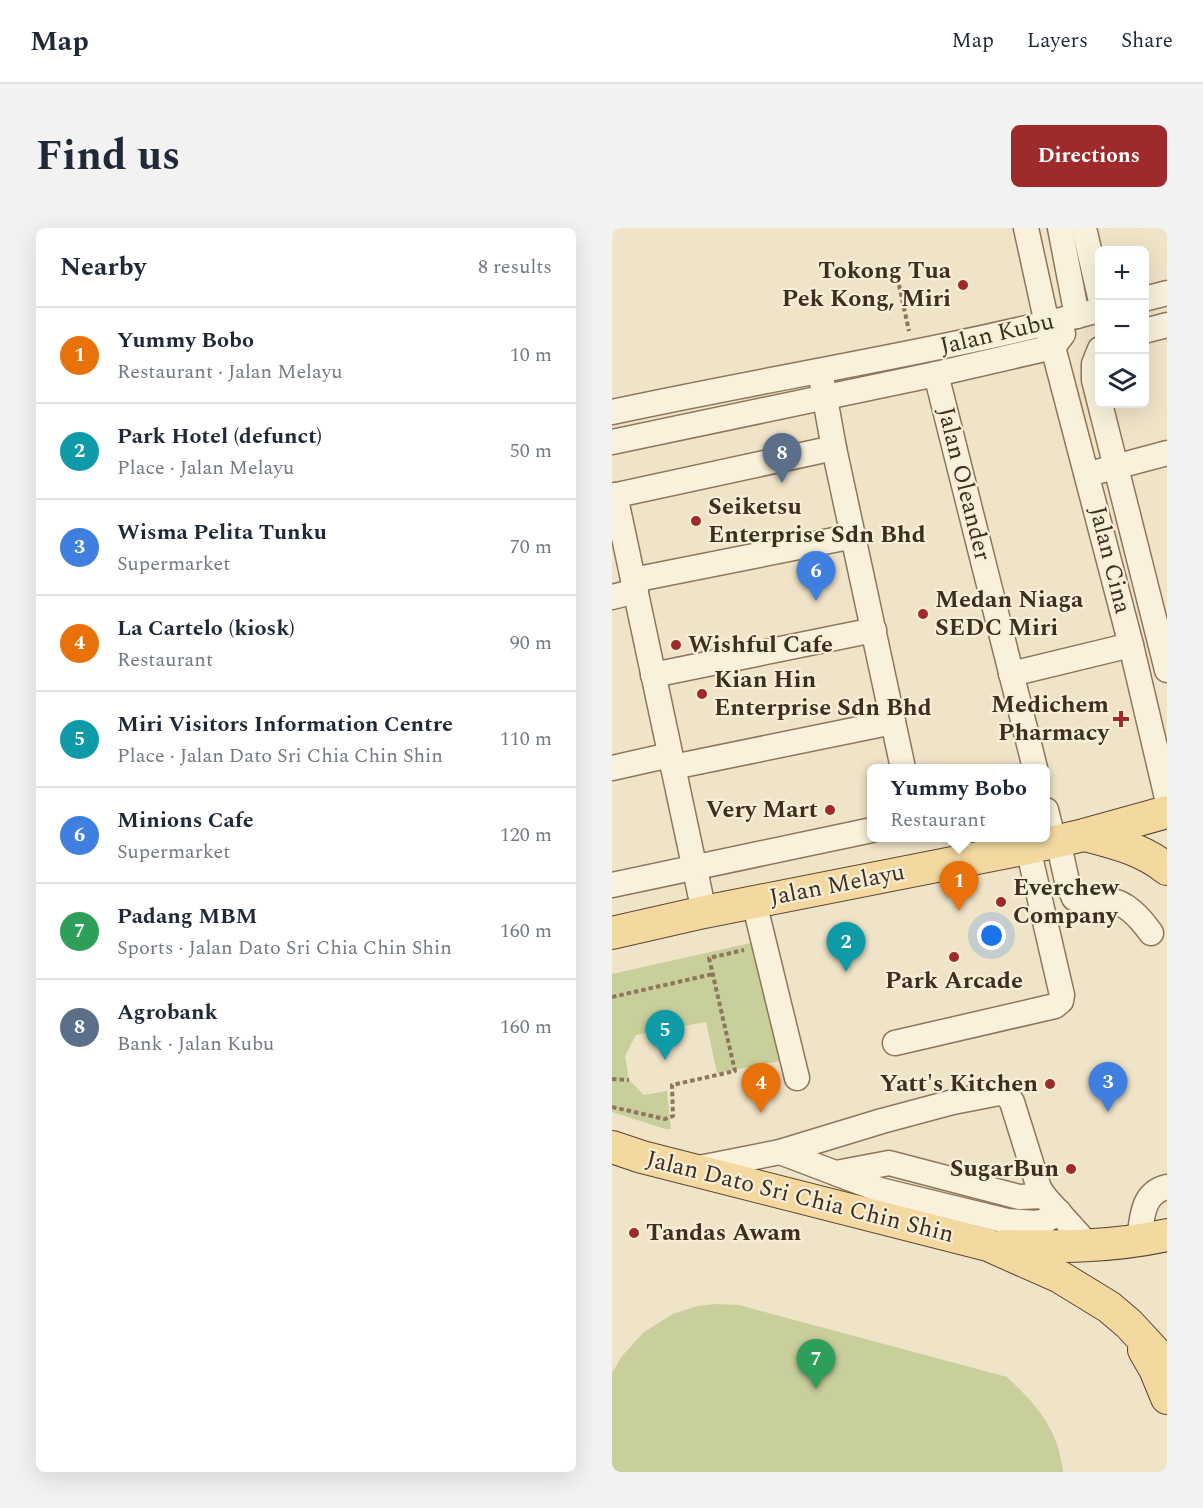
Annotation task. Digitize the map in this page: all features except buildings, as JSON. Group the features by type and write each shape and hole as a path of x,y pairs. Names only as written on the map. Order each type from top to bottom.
{"main road":[{"name":"Jalan Melayu","path":"612,933 704,912 1056,841 1167,812"},
{"path":"1056,841 1132,848 1155,859 1167,869"},
{"name":"Jalan Dato Sri Chia Chin Shin","path":"612,1147 627,1159 692,1169 988,1245 1060,1277 1109,1307 1129,1324 1167,1365"},
{"name":"Jalan Dato Sri Chia Chin Shin","path":"988,1245 1089,1246 1153,1238"},
{"path":"1129,1324 1155,1369 1167,1398"}],"street":[{"name":"Jalan Cina","path":"1026,228 1047,324 1088,475 1167,798"},
{"path":"1060,228 1088,313"},
{"path":"1084,228 1095,275"},
{"path":"1149,298 1167,293"},
{"name":"Jalan Kubu","path":"612,412 915,353 1088,313"},
{"name":"Jalan Kubu","path":"612,442 1053,347 1088,313"},
{"path":"1149,330 1167,325"},
{"path":"1098,354 1094,364 1094,380 1134,543 1163,633 1167,670"},
{"path":"820,371 834,448 902,764"},
{"name":"Jalan Oleander","path":"936,374 1034,764"},
{"path":"704,912 614,495 834,448"},
{"path":"1088,475 1167,453"},
{"path":"1102,531 1134,543"},
{"path":"612,597 634,586 854,536"},
{"path":"653,675 874,630"},
{"path":"1011,674 1131,645"},
{"path":"612,768 671,761 893,722"},
{"path":"1050,822 1074,898 1088,905 1107,900 1127,907 1142,920 1151,933"},
{"path":"612,885 867,831"},
{"path":"895,1043 1055,1006 1060,1001 1062,994 1056,841"},
{"path":"754,902 797,1078"},
{"path":"692,1169 780,1152 892,1118 999,1093 1007,1095 1012,1102 1039,1188 1089,1246"},
{"path":"780,1152 880,1190 1007,1221 1036,1223 1045,1221 1051,1204"},
{"path":"1153,1238 1144,1205 1152,1194 1167,1187"}],"path":[{"path":"899,285 915,353"},
{"path":"612,1107 665,1119 673,1116 672,1085 735,1071 709,958 765,945"},
{"path":"612,997 713,974"},
{"path":"612,1079 629,1080"}],"green space":[{"path":"755,942 785,1060 717,1073 706,1022 636,1035 625,1056 629,1080 644,1095 667,1091 671,1129 612,1112 612,974"},
{"path":"739,1305 1007,1377 1037,1408 1051,1430 1063,1472 612,1472 612,1373 622,1356 644,1332 673,1314 697,1306"}],"place":[{"name":"Tokong Tua Pek Kong, Miri","path":"963,285"},
{"name":"Agrobank","path":"782,483"},
{"name":"Seiketsu Enterprise Sdn Bhd","path":"696,521"},
{"name":"Minions Cafe","path":"816,601"},
{"name":"Medan Niaga SEDC Miri","path":"923,614"},
{"name":"Wishful Cafe","path":"676,645"},
{"name":"Kian Hin Enterprise Sdn Bhd","path":"702,694"},
{"name":"Medichem Pharmacy","path":"1121,719"},
{"name":"Very Mart","path":"830,810"},
{"name":"Everchew Company","path":"1001,902"},
{"name":"Yummy Bobo","path":"959,911"},
{"name":"Park Arcade","path":"954,957"},
{"name":"Park Hotel (defunct)","path":"846,972"},
{"name":"Miri Visitors Information Centre","path":"665,1060"},
{"name":"Yatt's Kitchen","path":"1050,1084"},
{"name":"Wisma Pelita Tunku","path":"1108,1112"},
{"name":"La Cartelo (kiosk)","path":"761,1113"},
{"name":"SugarBun","path":"1071,1169"},
{"name":"Tandas Awam","path":"634,1233"},
{"name":"Padang MBM","path":"816,1389"}]}
